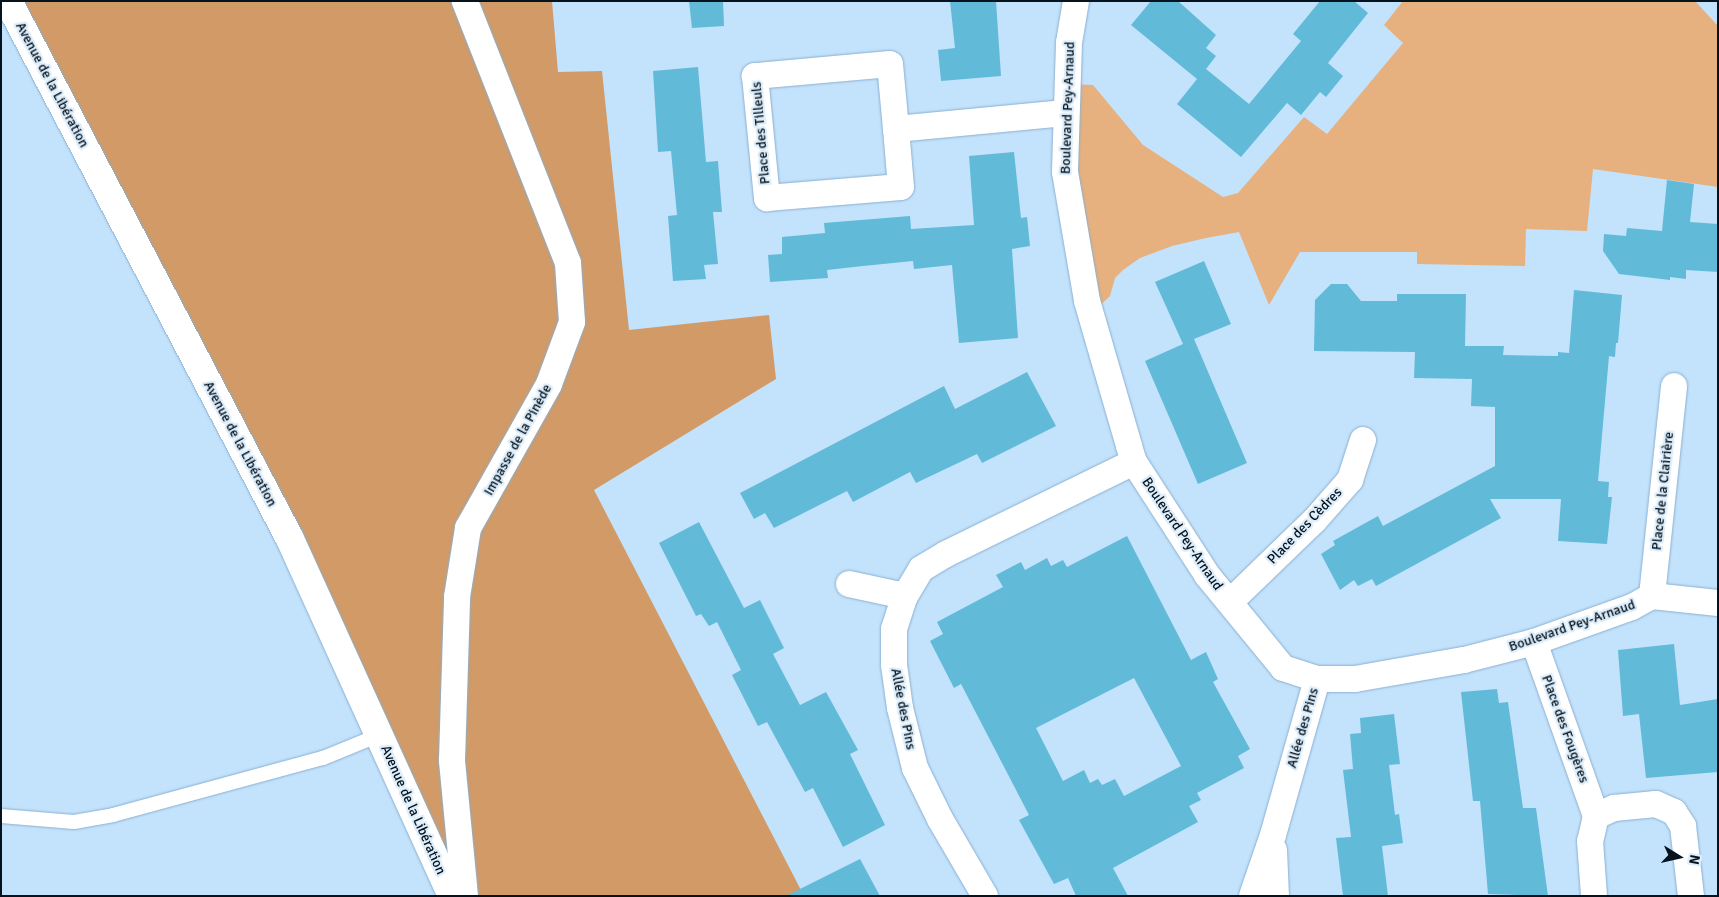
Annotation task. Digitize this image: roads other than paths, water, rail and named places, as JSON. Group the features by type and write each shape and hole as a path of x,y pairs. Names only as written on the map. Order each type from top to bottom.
{"main road":[{"name":"Avenue de la Libération","path":"8,1 290,540 452,896"}],"street":[{"name":"Impasse de la Pinède","path":"465,1 568,263 572,322 549,384 468,528 457,597 452,760 465,896"},
{"name":"Boulevard Pey-Arnaud","path":"1076,1 1069,43 1065,113 1065,172 1084,282 1134,462 1207,575 1283,668 1317,679 1355,679 1464,660 1534,642 1632,607 1652,596 1718,603"},
{"name":"Place des Tilleuls","path":"890,64 896,129 901,187 766,198 755,76 890,64"},
{"path":"896,129 1065,113"},
{"name":"Place de la Clairière","path":"1652,596 1674,386"},
{"name":"Place des Cèdres","path":"1230,602 1314,521 1350,480 1363,440"},
{"name":"Allée des Pins","path":"985,896 940,819 915,768 900,708 894,665 894,629 905,596 921,569 946,554 1134,462"},
{"path":"849,584 905,596"},
{"name":"Place des Fougères","path":"1534,642 1596,816"},
{"name":"Allée des Pins","path":"1252,896 1273,834 1317,679"},
{"path":"1594,896 1590,841 1596,816 1614,808 1656,804 1674,812 1683,826 1691,896"},
{"name":"Allée des Pins","path":"1273,834 1276,896"}],"lane":[{"path":"1,816 74,822 113,814 322,758 379,735"}]}
